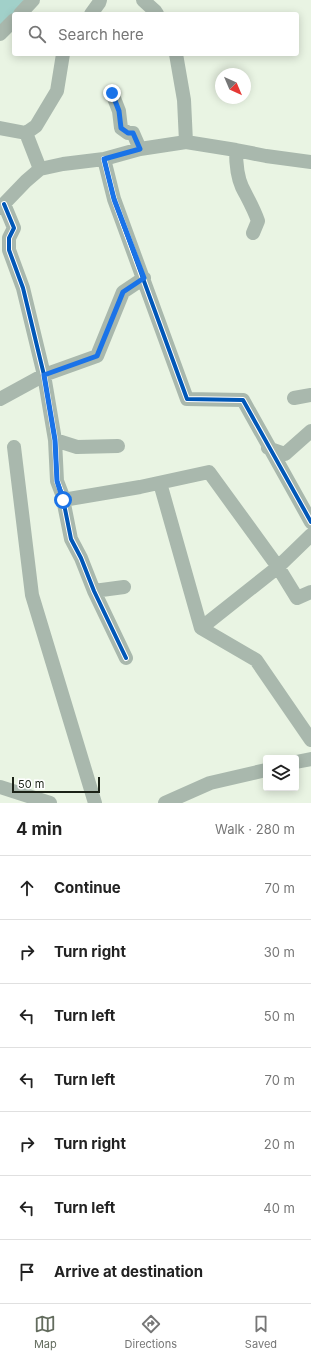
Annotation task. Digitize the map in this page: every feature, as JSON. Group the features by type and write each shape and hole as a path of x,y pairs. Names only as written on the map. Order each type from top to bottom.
{"street":[{"path":"22,12 33,0"},
{"path":"93,12 99,4 100,0"},
{"path":"144,0 157,8"},
{"path":"0,34 12,22"},
{"path":"0,128 26,133 36,126 57,91 63,56"},
{"path":"176,56 183,95 186,142"},
{"path":"112,93 119,111 121,128 128,133 133,133 140,149"},
{"path":"26,133 40,169"},
{"path":"126,658 94,591 72,539 57,481 55,440 44,375 23,288 9,250 9,238 14,228 2,206 40,169 63,164 104,159 140,149 186,142 311,162"},
{"path":"236,150 236,163 242,186 258,221 253,233"},
{"path":"104,159 114,199 187,399 243,400 268,448 311,522"},
{"path":"0,399 44,375 97,356 123,292 144,278"},
{"path":"294,398 311,395"},
{"path":"268,448 284,454 311,431"},
{"path":"55,440 77,447 118,446"},
{"path":"14,447 32,595 95,803"},
{"path":"63,500 132,489 210,472 278,567 297,598 311,592"},
{"path":"160,483 201,628 256,660 311,740"},
{"path":"201,628 278,567 311,535"},
{"path":"94,591 124,587"},
{"path":"299,761 311,759"},
{"path":"165,803 210,783 263,771"},
{"path":"0,787 50,803"}],"waterway":[{"path":"0,14 13,0"}],"cycle path":[{"path":"104,159 114,199 187,399 243,400 311,522"},
{"path":"4,204 14,228 9,238 9,250 23,288 44,375 55,440 57,481 62,494 71,539 126,658"}],"route":[{"path":"63,500 57,481 55,440 44,375 97,356 123,292 144,278 114,199 104,159 140,149 133,133 128,133 121,128 119,111 112,93"}]}
